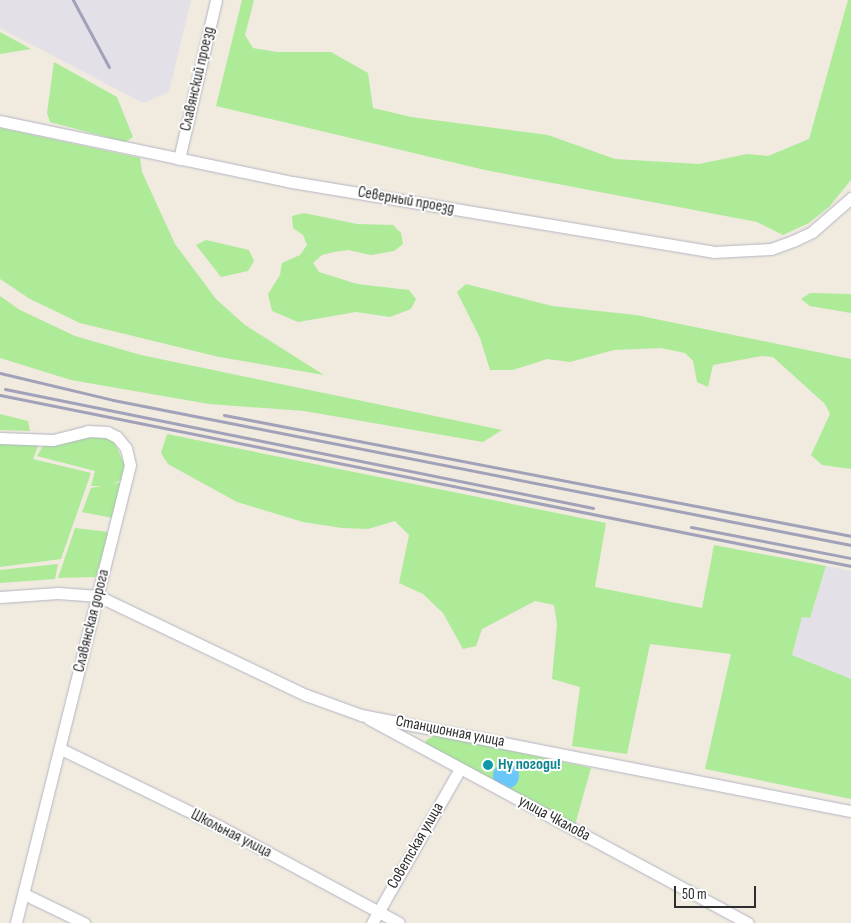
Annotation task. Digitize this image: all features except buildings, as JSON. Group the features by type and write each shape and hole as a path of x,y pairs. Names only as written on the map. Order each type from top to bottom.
{"street":[{"name":"Славянский проезд","path":"179,158 216,0"},
{"name":"Северный проезд","path":"0,121 292,182 713,252 771,249 812,232 851,198"},
{"name":"Славянская дорога","path":"0,438 53,440 88,431 106,432 126,448 130,465 61,749 16,923"},
{"path":"0,597 58,593 98,596"},
{"name":"Станционная улица","path":"98,596 306,695 360,715 851,811"},
{"name":"улица Чкалова","path":"360,715 725,918 748,923"},
{"path":"413,744 415,733 422,726"},
{"name":"Школьная улица","path":"61,749 219,826 399,923"},
{"name":"Советская улица","path":"372,923 460,769"},
{"path":"24,894 84,923"}],"shaded area":[{"path":"0,0 191,0 169,92 143,103 0,28"},
{"path":"826,566 851,571 851,679 792,655 802,616 810,618"}],"green space":[{"path":"242,0 254,0 245,35 253,48 277,52 331,52 368,73 373,108 411,117 548,135 615,159 699,164 747,154 768,156 809,139 848,0 851,0 851,180 829,207 809,223 783,235 757,222 485,170 216,106"},
{"path":"0,32 31,49 0,54"},
{"path":"54,62 117,97 133,137 125,142 50,122 47,113"},
{"path":"0,128 140,158 142,172 175,244 216,299 245,325 324,375 219,357 80,323 30,299 0,279"},
{"path":"304,213 357,224 393,225 401,233 403,244 394,251 371,255 348,250 334,252 322,255 313,263 319,272 357,284 409,290 416,299 411,309 390,317 356,312 298,322 272,311 268,294 280,275 282,263 300,255 307,245 303,235 293,228 292,216"},
{"path":"206,240 249,250 254,261 248,271 221,277 196,245"},
{"path":"466,284 552,306 636,315 851,359 851,469 822,465 811,455 830,414 825,404 773,357 762,356 713,365 708,387 697,382 693,361 685,353 661,348 614,350 570,362 547,359 513,370 490,370 480,338 457,292"},
{"path":"810,293 851,294 851,313 810,306 801,299"},
{"path":"0,296 20,310 75,336 141,355 502,430 483,442 304,411 209,404 71,380 0,358"},
{"path":"0,414 28,421 30,431 0,430"},
{"path":"167,434 606,523 595,587 702,608 714,545 826,566 810,618 802,617 792,655 851,679 851,799 705,769 731,654 650,644 627,754 572,746 580,687 552,679 557,624 554,605 535,601 482,629 476,646 463,649 443,613 423,594 399,583 409,535 395,521 368,529 342,528 303,522 237,502 168,464 161,453"},
{"path":"98,435 113,439 125,466 122,480 107,486 91,486 95,471 37,456 44,444"},
{"path":"0,442 39,444 33,459 91,473 61,559 0,567"},
{"path":"122,482 113,518 82,512 91,488"},
{"path":"75,528 109,532 96,577 58,578"},
{"path":"58,564 55,579 0,583 0,570"},
{"path":"436,735 591,768 575,825 425,744 426,740"}],"water":[{"path":"506,763 515,767 519,776 515,785 506,789 497,785 493,776 497,767"}],"railway":[{"path":"73,0 109,67"},
{"path":"0,373 113,400 851,545"},
{"path":"5,389 593,508"},
{"path":"0,395 851,566"},
{"path":"224,415 851,536"},
{"path":"691,527 851,558"}],"place":[{"name":"Ну погоди!","path":"488,765"}]}
